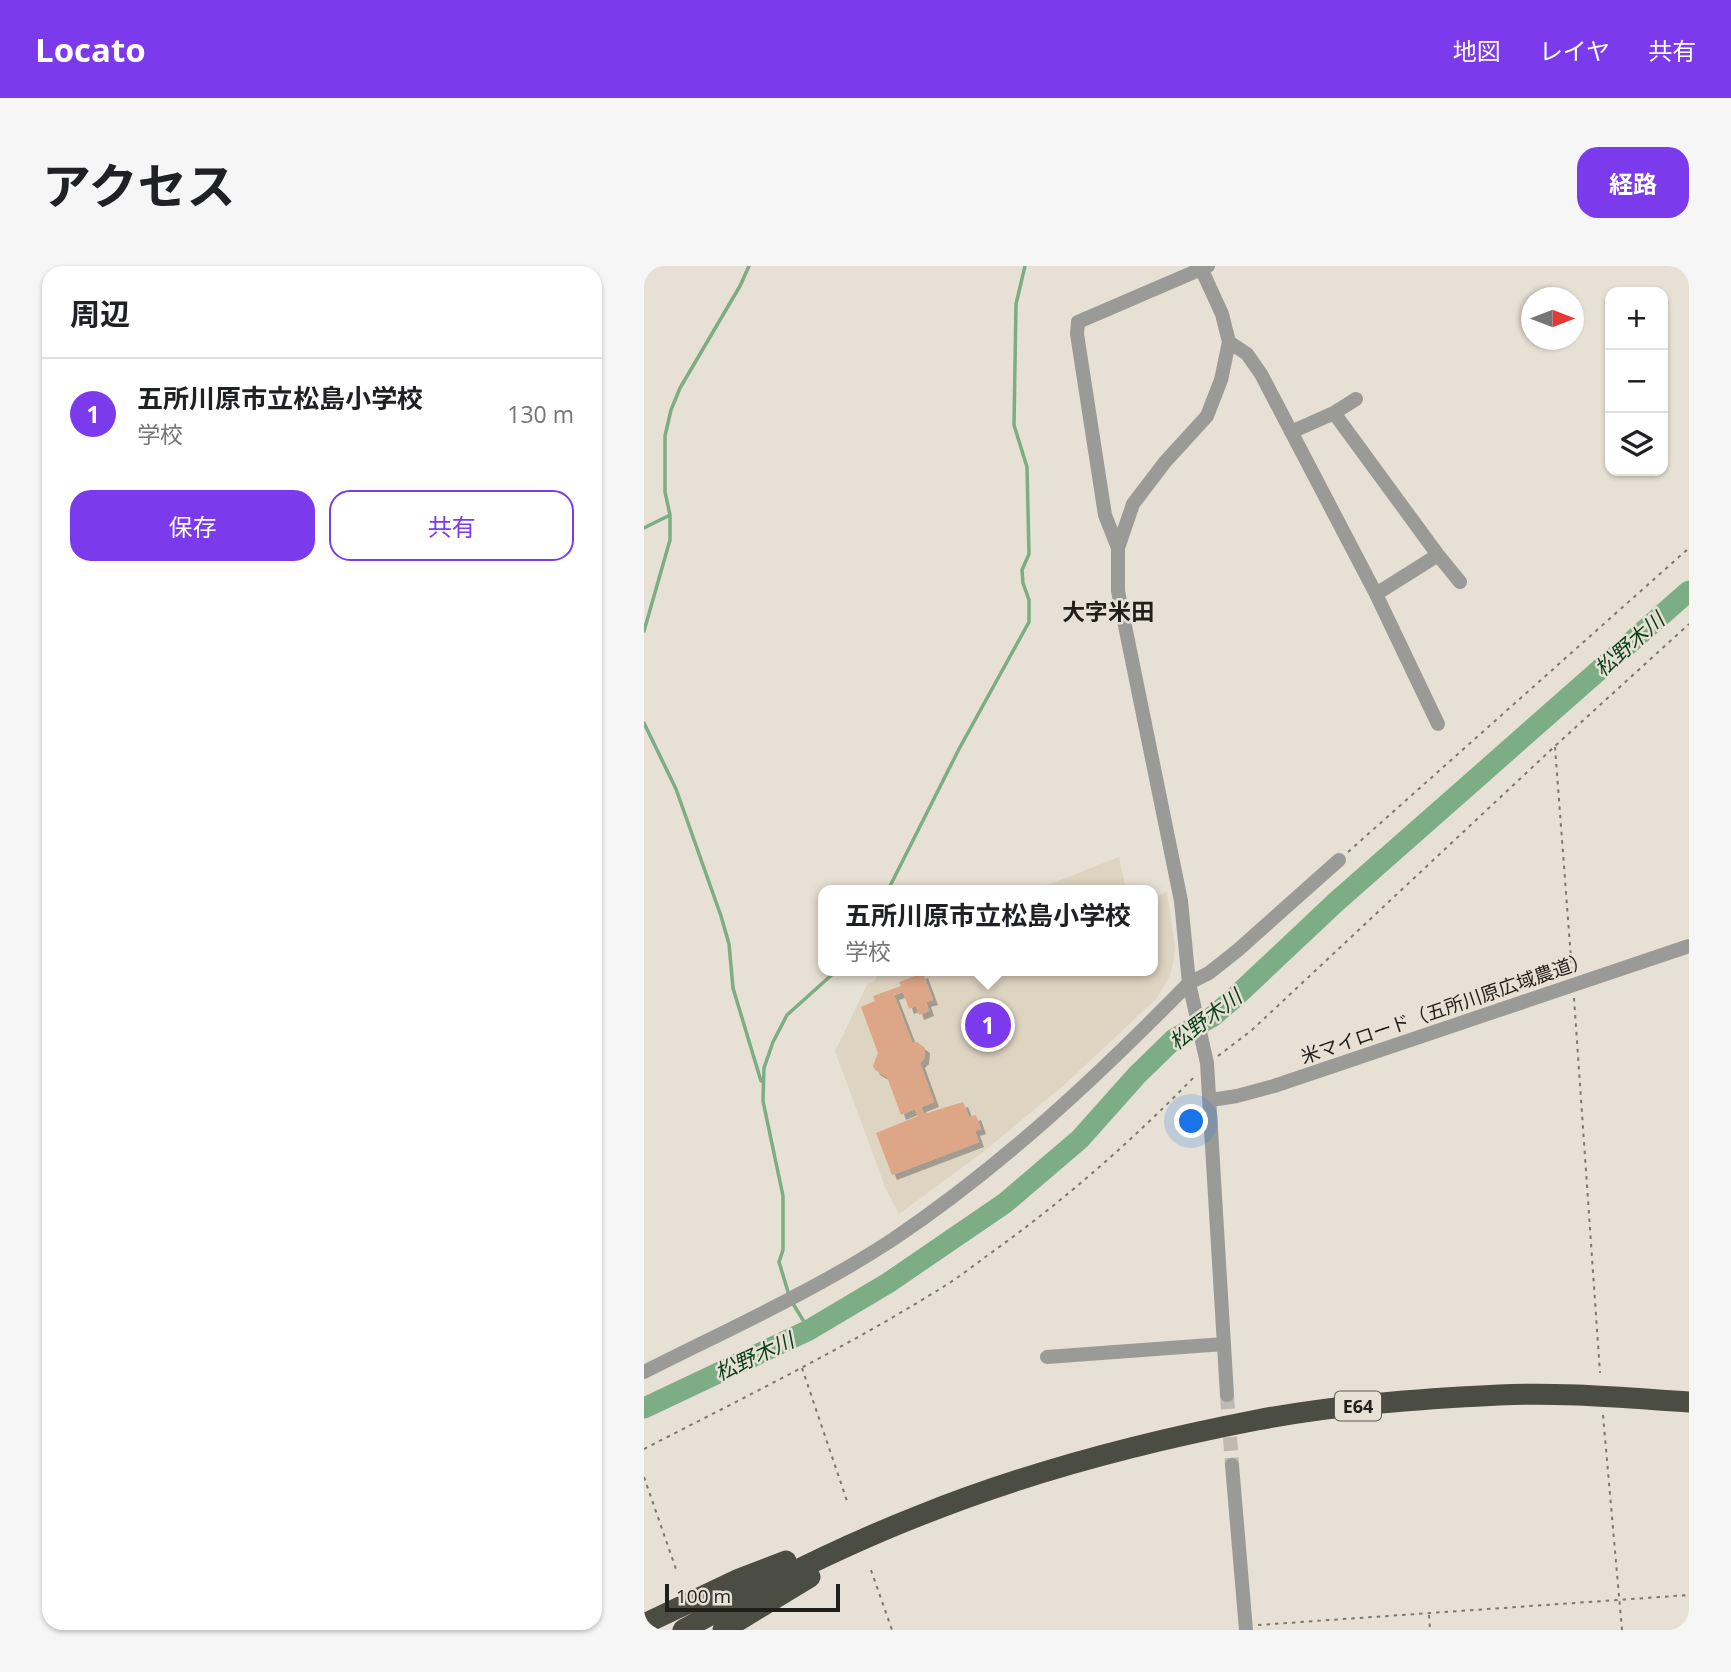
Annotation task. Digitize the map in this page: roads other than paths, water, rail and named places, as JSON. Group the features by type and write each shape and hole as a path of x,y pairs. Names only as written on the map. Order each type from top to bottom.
{"highway":[{"name":"E64","path":"682,1630 854,1543 933,1510 1035,1475 1135,1448 1258,1420 1365,1405 1501,1395 1592,1396 1689,1402"},
{"path":"644,1624 739,1579 774,1567 918,1505 1035,1475"},
{"path":"723,1630 818,1572 929,1519 1035,1475"}],"street":[{"path":"1118,548 1105,515 1077,334 1078,322 1204,267 1222,314 1229,342 1221,380 1207,416 1165,462 1133,504 1118,548 1118,591 1181,901 1191,990 1206,1059 1211,1100 1227,1395"},
{"path":"1229,342 1247,354 1262,374 1376,594 1438,724"},
{"path":"1290,432 1356,400"},
{"path":"1334,413 1460,582"},
{"path":"1376,594 1438,555"},
{"path":"644,1372 802,1292 892,1240 1000,1161 1339,860"},
{"name":"米マイロード（五所川原広域農道）","path":"1211,1100 1262,1090 1689,946"},
{"path":"1047,1357 1224,1344"},
{"path":"1232,1465 1246,1628"}],"waterway":[{"path":"644,631 670,540 670,515 665,492 665,436 671,410 680,388 749,266"},
{"path":"891,885 959,749 1029,622 1029,600 1022,570 1029,554 1027,467 1014,425 1016,304 1025,266"},
{"path":"644,528 670,515"},
{"name":"松野木川","path":"644,1408 809,1330 888,1283 1005,1203 1080,1139 1137,1075 1174,1039 1212,1017 1233,999 1336,902 1689,591"},
{"path":"644,723 676,789 721,916 729,944 733,988 761,1081"},
{"path":"789,1295 779,1262 783,1250 783,1196 763,1101 764,1068 787,1015 830,976"},
{"path":"792,1302 809,1330"}],"tunnel":[{"path":"1227,1395 1232,1465"}],"place":[{"name":"五所川原市立松島小学校","path":"988,1025"}],"district":[{"name":"大字米田","path":"1108,611"}]}
